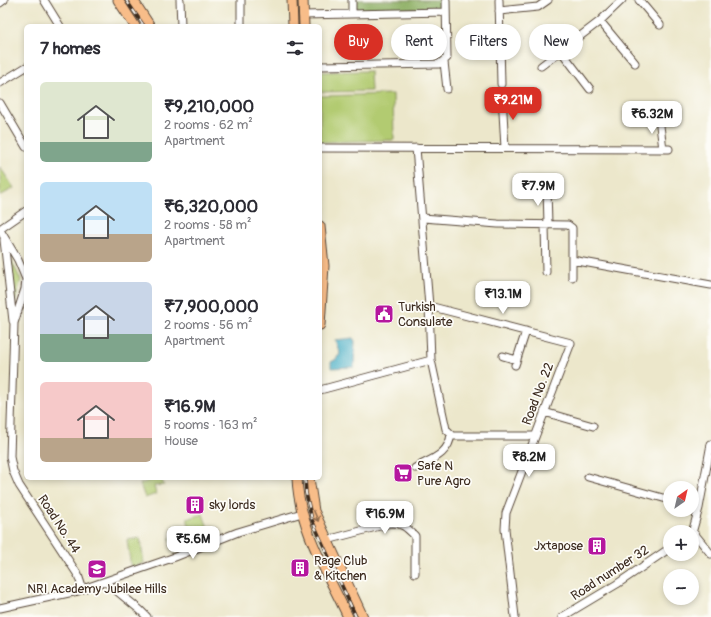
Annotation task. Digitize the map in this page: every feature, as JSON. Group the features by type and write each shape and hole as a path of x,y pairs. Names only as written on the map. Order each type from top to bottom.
{"main road":[{"path":"118,0 133,24"},
{"path":"133,0 148,24"},
{"path":"292,0 293,24"},
{"path":"303,0 304,24"},
{"path":"135,24 144,18"},
{"path":"322,246 324,266 322,296"},
{"path":"297,480 302,513 319,556 347,617"},
{"path":"309,480 314,511 362,617"},
{"path":"319,556 332,551"}],"street":[{"path":"0,2 4,0"},
{"path":"44,0 59,24"},
{"path":"180,0 182,24"},
{"path":"241,0 241,24"},
{"path":"352,0 352,13"},
{"path":"446,0 447,58 444,62 447,89"},
{"path":"499,0 501,84"},
{"path":"499,10 538,7 548,0"},
{"path":"583,34 622,0"},
{"path":"639,0 660,24"},
{"path":"303,15 446,12"},
{"path":"600,20 635,63"},
{"path":"541,66 549,60"},
{"path":"568,60 590,89"},
{"path":"322,66 439,64 444,62"},
{"path":"0,82 24,67"},
{"path":"502,95 505,148"},
{"path":"0,103 24,144"},
{"path":"322,148 666,149 659,118"},
{"path":"18,134 24,130"},
{"path":"416,148 423,218 431,360 446,429 451,434 535,436"},
{"path":"546,272 547,189"},
{"path":"0,230 24,212"},
{"path":"423,218 498,224 568,225 572,228 572,277"},
{"name":"Road No. 44","path":"0,230 18,260 24,274"},
{"path":"4,238 14,323"},
{"path":"572,260 711,285"},
{"name":"Road No. 44","path":"24,292 14,323 10,457 12,471 19,485 78,575 81,584 80,590"},
{"path":"429,306 526,331 516,362 503,356"},
{"name":"Road No. 22","path":"515,617 505,521 506,513 571,343 526,331"},
{"path":"322,389 431,360"},
{"path":"544,412 593,426"},
{"path":"415,468 444,451 450,443 451,434"},
{"path":"699,491 711,444"},
{"path":"588,477 663,498"},
{"path":"0,608 80,590 106,582 238,532 302,513"},
{"path":"327,540 391,523 399,523 405,526 415,536 415,573"},
{"path":"699,540 711,554"},
{"name":"Road number 32","path":"562,617 617,584 663,553"},
{"path":"106,582 147,617"}],"green space":[{"path":"356,0 442,0 442,9 356,9"},
{"path":"370,71 371,91 322,92 322,72"},
{"path":"393,94 394,140 322,142 322,96"},
{"path":"0,167 14,188 0,196"},
{"path":"8,254 21,280 14,306"},
{"path":"151,480 162,480 164,485 154,486 156,494 145,498 140,484"},
{"path":"203,514 209,531 193,536 187,519"},
{"path":"184,527 189,542 172,547 170,538 175,536 173,530"},
{"path":"140,538 144,563 131,568 127,540"}],"water":[{"path":"353,338 355,341 354,367 331,368 331,362 340,354 335,340"}],"railway":[{"path":"126,0 143,24"},
{"path":"305,480 306,493 312,520 356,617"}],"place":[{"name":"Turkish Consulate","path":"384,314"},
{"name":"Safe N Pure Agro","path":"403,473"},
{"name":"sky lords","path":"195,505"},
{"name":"Jxtapose","path":"597,546"},
{"name":"Rage Club & Kitchen","path":"300,568"},
{"name":"NRI Academy Jubilee Hills","path":"97,569"}]}
